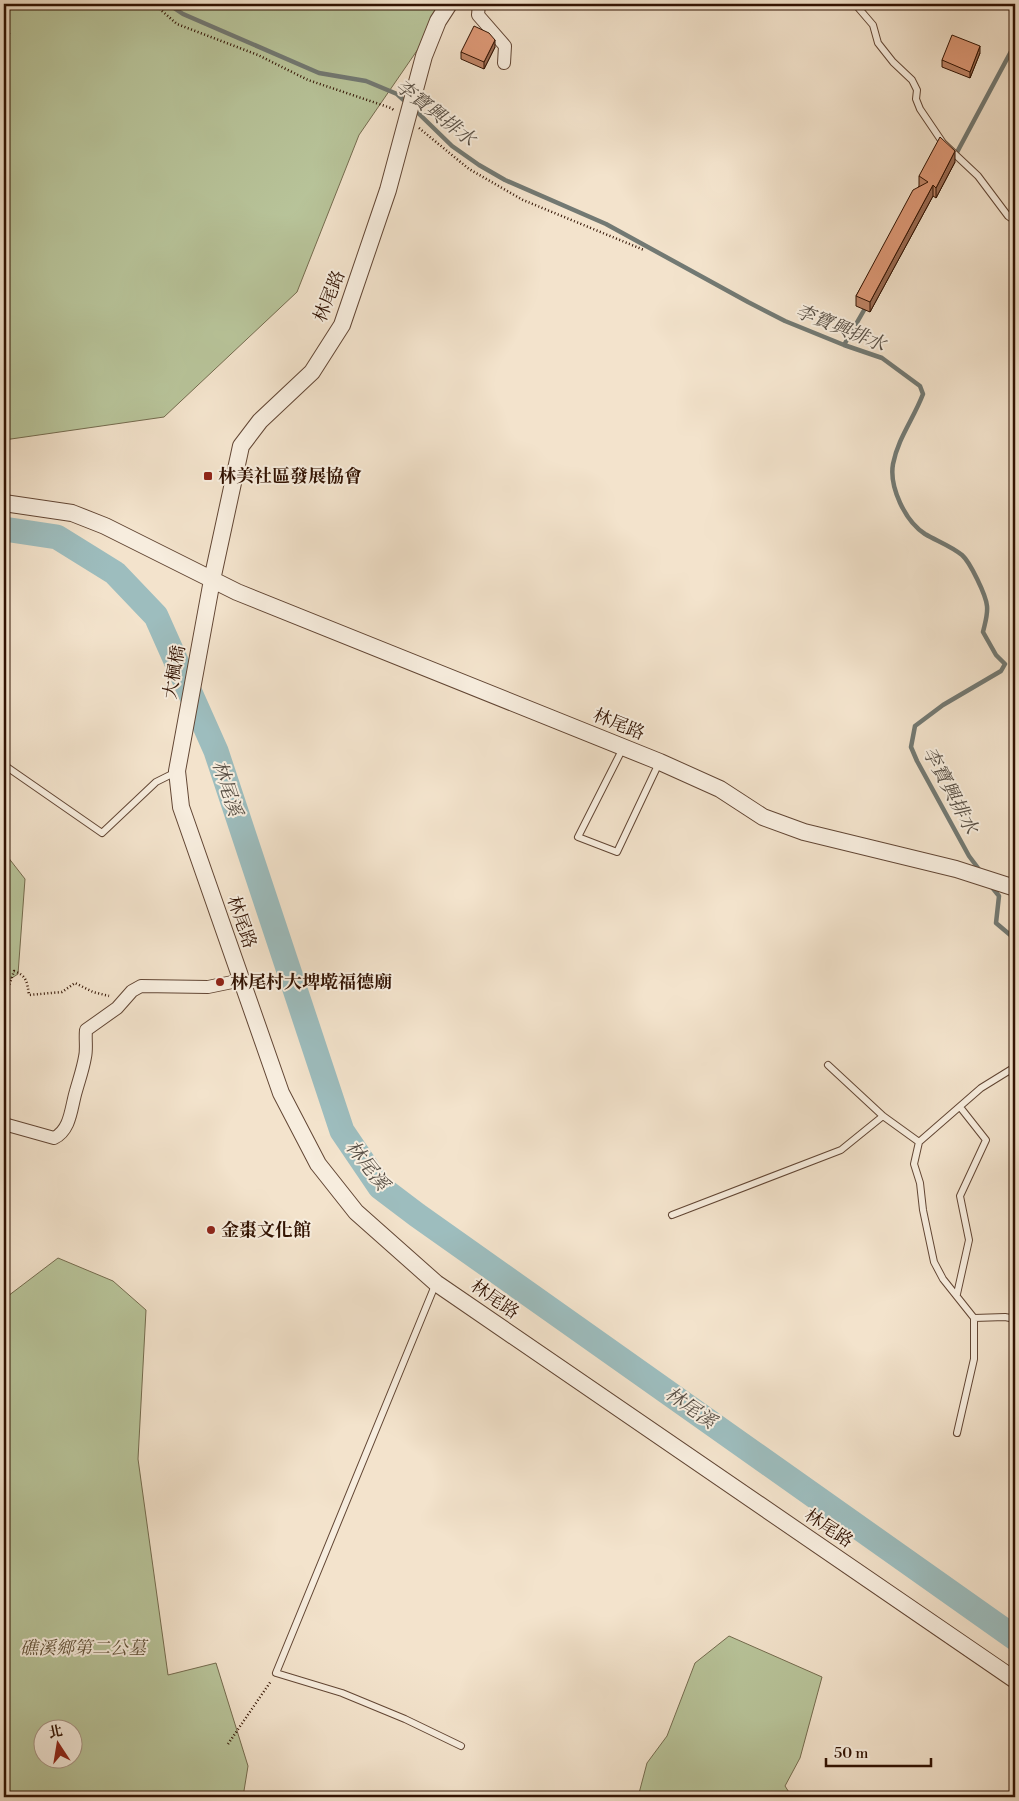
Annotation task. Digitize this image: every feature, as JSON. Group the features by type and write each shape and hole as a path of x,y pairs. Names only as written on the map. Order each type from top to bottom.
{"street":[{"name":"林尾路","path":"212,580 241,446 260,421 312,372 342,325 388,190 424,56 438,21 449,4"},
{"path":"479,4 478,15 505,46 504,63"},
{"name":"林尾路","path":"4,503 72,513 105,526 212,580 660,762 720,789 763,818 804,832 956,869 1015,888"},
{"name":"大楓橋","path":"177,771 212,580"},
{"name":"林尾路","path":"177,771 180,807 281,1092 318,1164 356,1212 436,1283 1015,1680"},
{"path":"4,1124 54,1138 60,1135 68,1123 72,1112 86,1056 86,1030 117,1008 132,992 141,986 208,987 242,980"}],"lane":[{"path":"855,4 873,25 878,43 893,62 912,80 917,90 916,99 920,109 943,143 978,176 1008,216 1015,221"},
{"path":"624,747 578,837 617,852 660,762"},
{"path":"4,765 102,833 156,782 177,771"},
{"path":"828,1065 883,1116 919,1142"},
{"path":"957,1432 974,1359 974,1318 957,1294 943,1279 934,1262 923,1210 920,1183 914,1164 919,1142 982,1088 1015,1067"},
{"path":"957,1294 969,1240 960,1196 986,1140 960,1107"},
{"path":"672,1215 841,1150 883,1116"},
{"path":"436,1283 276,1673 342,1693 462,1746"},
{"path":"974,1318 1005,1317 1015,1319"}],"path":[{"path":"154,4 177,24 258,55 308,80 391,108 407,122 424,131 469,169 522,200 644,250"},
{"path":"4,988 9,986 14,971 23,974 29,995 62,992 75,983 108,997 132,992"},
{"path":"228,1744 276,1673"}],"green space":[{"path":"4,4 449,4 359,135 297,292 164,417 4,440 4,52 10,33 4,29"},
{"path":"4,852 25,879 18,974 4,983"},
{"name":"礁溪鄉第二公墓","path":"58,1258 113,1281 146,1310 138,1459 168,1675 216,1663 248,1766 243,1797 4,1797 4,1323 8,1296"},
{"path":"729,1636 822,1677 800,1758 785,1786 792,1797 638,1797 647,1763 667,1736 695,1663"}],"building":[{"path":"474,26 489,33 495,40 484,62 461,52"},
{"path":"952,35 980,46 970,72 942,60"},
{"path":"940,137 955,151 936,188 933,185 870,302 856,296 913,190 928,182 919,176"}],"waterway":[{"name":"李寶興排水","path":"168,4 183,14 319,73 366,81 397,94 407,103"},
{"path":"955,156 1015,44"},
{"name":"李寶興排水","path":"413,108 452,146 505,180 606,224 785,321 882,358 920,386 923,394 895,455 892,473 896,493 905,512 918,528 925,534 958,552 969,564 986,601 987,613 983,632 996,655 1005,664 1001,671 943,705 915,726 911,747 969,856 981,872"},
{"path":"844,345 867,305"},
{"name":"林尾溪","path":"4,529 57,537 115,573 156,616 216,751 342,1131 380,1187 1015,1638"},
{"name":"李寶興排水","path":"991,886 999,896 996,923 1015,939"}],"place":[{"name":"林美社區發展協會","path":"208,476"},
{"name":"林尾村大埤墘福德廟","path":"220,982"},
{"name":"金棗文化館","path":"211,1230"}]}
